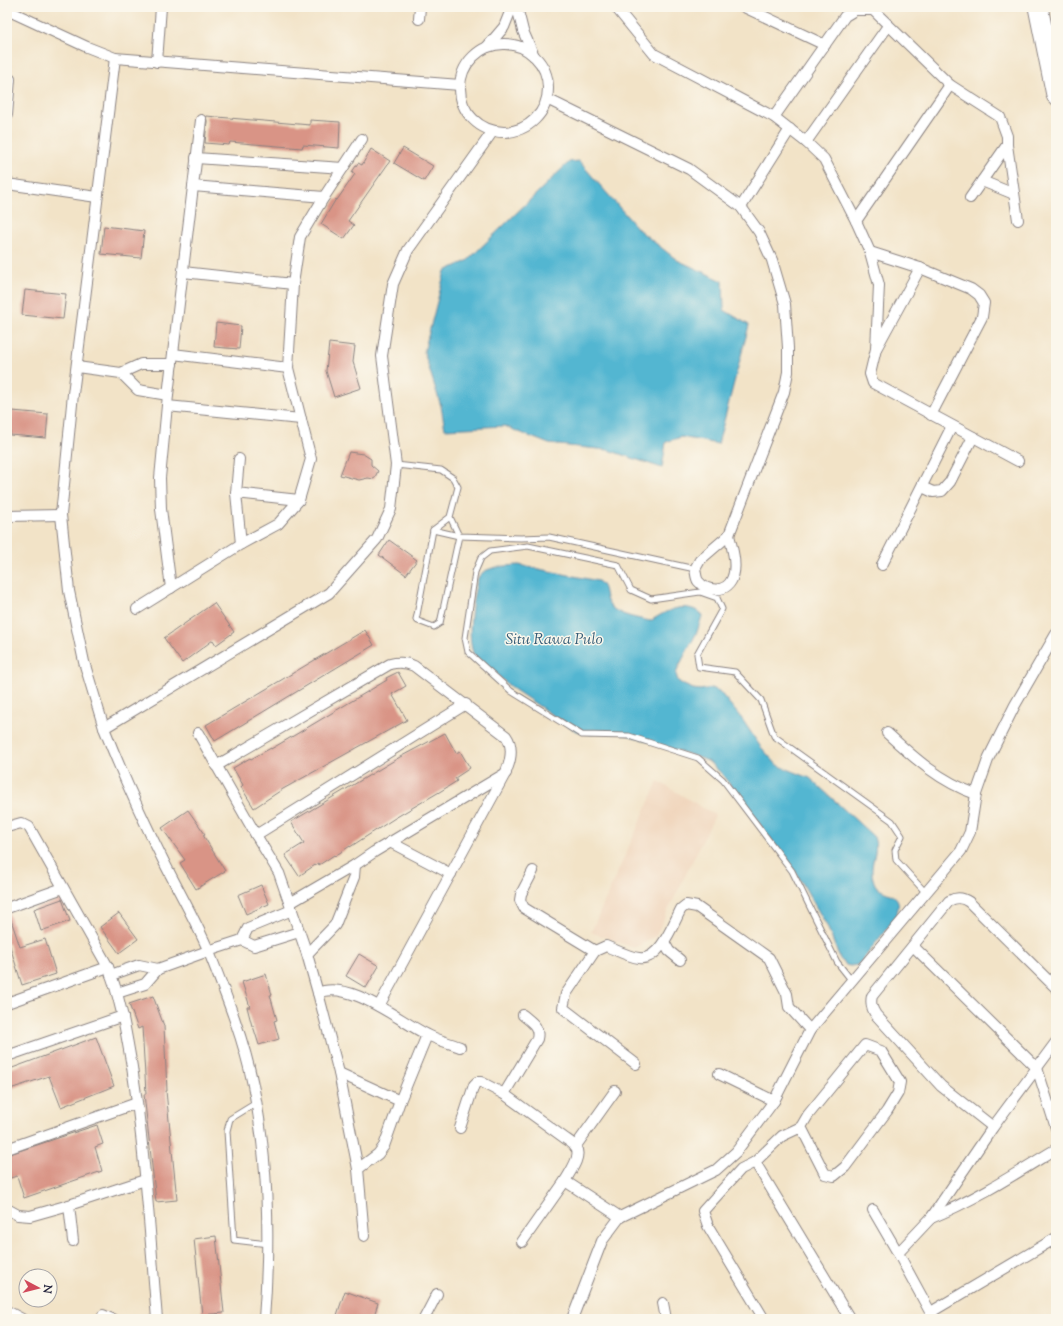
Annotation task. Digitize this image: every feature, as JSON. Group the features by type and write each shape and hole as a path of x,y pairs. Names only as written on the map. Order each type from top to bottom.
{"highway":[{"path":"1038,7 1056,95"}],"street":[{"path":"157,62 161,7"},
{"path":"419,19 420,7"},
{"path":"487,47 504,43 520,46 534,56 544,68 548,83 547,99 541,112 532,122 520,129 507,132 493,131 472,119 465,109 461,97 460,85 464,69 474,56 487,47 504,27 512,7"},
{"path":"517,7 523,31 534,56"},
{"path":"618,7 618,10 654,54 774,117 806,142 824,159 870,252 879,285 876,349 870,374 873,383 1018,461"},
{"path":"744,7 825,45"},
{"path":"7,10 114,58 460,85"},
{"path":"774,117 845,16 855,10 873,10 950,85 1000,117 1007,136 1018,220"},
{"path":"806,142 888,26"},
{"path":"114,58 61,515 68,591 84,662 104,728 130,790 208,950 244,1049 256,1103 262,1143 268,1244 264,1319"},
{"path":"7,109 10,78"},
{"path":"856,221 950,85"},
{"path":"547,99 689,170 741,207 759,232 772,260 785,304 788,364 784,392 729,535 700,560 695,569 698,580 706,587 715,590 725,587 732,580 734,571 729,535"},
{"path":"171,588 160,494 160,478 168,395 200,120"},
{"path":"741,207 790,129"},
{"path":"104,728 329,593 377,540 391,509 396,465 382,356 393,284 408,250 493,131"},
{"path":"137,609 241,544 278,524 299,500 311,459 288,368 293,284 300,237 362,139"},
{"path":"970,198 1007,145"},
{"path":"196,158 343,168"},
{"path":"982,181 1014,194"},
{"path":"7,184 97,197"},
{"path":"193,186 324,197"},
{"path":"870,252 920,268 971,289 979,294 984,303 982,317 931,415"},
{"path":"876,349 920,268"},
{"path":"183,272 293,284"},
{"path":"77,367 121,373 141,364 173,359 288,368"},
{"path":"121,373 138,390 168,395"},
{"path":"168,406 301,419"},
{"path":"882,566 952,426"},
{"path":"922,487 936,492 942,491 950,482 973,437"},
{"path":"239,459 236,494 241,544"},
{"path":"236,494 299,500"},
{"path":"7,516 61,515"},
{"path":"572,1319 602,1241 620,1217 716,1170 736,1152 774,1101 810,1030 961,852 970,832 976,794 1002,729 1056,634"},
{"path":"216,766 390,664 402,662 410,664 466,704 509,740 511,746 510,762 506,772 379,1006"},
{"path":"256,835 466,704"},
{"path":"198,733 279,873 307,954 339,1073 358,1170 364,1236"},
{"path":"887,733 910,754 938,776 961,789 976,794"},
{"path":"242,940 248,928 291,906 390,842 506,772"},
{"path":"7,827 21,823 29,827 110,971 117,993 123,1016 138,1103 157,1319"},
{"path":"390,842 451,874"},
{"path":"307,954 335,924 354,877 355,865"},
{"path":"533,872 521,894 520,900 524,908 595,951"},
{"path":"7,908 63,888"},
{"path":"993,1127 941,1086 876,1016 872,1008 871,1000 873,994 949,901 958,898 969,902 1056,988"},
{"path":"636,1064 563,1008 566,994 595,951 606,946 640,958 653,955 664,942 681,909 686,905 697,907 769,958 787,994 789,1007 810,1030"},
{"path":"117,993 145,984 158,969 208,950 242,940 254,946 299,932"},
{"path":"664,942 669,950 680,960"},
{"path":"913,946 1037,1068 1056,1128"},
{"path":"7,1003 110,971 139,965 158,969"},
{"path":"318,993 327,990 342,990 379,1006 427,1035 460,1047"},
{"path":"504,1094 537,1039 538,1033 535,1025 523,1015"},
{"path":"7,1056 123,1016"},
{"path":"358,1170 382,1151 400,1101 427,1035"},
{"path":"898,1253 931,1218 993,1127 1056,1042"},
{"path":"764,1319 708,1226 703,1211 741,1169 755,1162 782,1136 801,1127 808,1115 865,1045 881,1051 900,1082 898,1093 887,1111 845,1168 834,1176 825,1174 801,1127"},
{"path":"339,1073 400,1101"},
{"path":"719,1074 774,1101"},
{"path":"460,1128 474,1085 477,1082 481,1082 504,1094 575,1147 577,1151 577,1158 565,1181 522,1242"},
{"path":"575,1147 615,1091"},
{"path":"7,1149 138,1103"},
{"path":"931,1218 995,1186 1056,1149"},
{"path":"755,1162 850,1319"},
{"path":"7,1208 18,1214 30,1216 145,1180"},
{"path":"565,1181 620,1217"},
{"path":"69,1205 73,1241"},
{"path":"873,1210 932,1316 1056,1238"},
{"path":"424,1319 438,1294"},
{"path":"663,1303 666,1319"},
{"path":"7,1311 22,1319"}],"lane":[{"path":"396,465 441,470 453,478 458,487 450,517 433,530 416,619 434,627 440,623 460,536 450,517"},
{"path":"433,530 460,536 521,538 549,537 695,569"},
{"path":"852,981 837,962 792,871 722,780 706,764 698,758 629,736 582,735 511,691 468,652 465,638 475,572 481,558 490,551 528,546 618,565 631,590 651,600 700,592 717,598 722,609 697,654 699,667 735,672 761,700 774,736 892,821 902,836 895,850 896,860 926,893"},
{"path":"256,1103 230,1119 227,1131 234,1240 268,1244"}],"shaded area":[{"path":"658,781 715,815 655,937 634,948 591,932"}],"water":[{"path":"579,161 639,230 677,260 723,281 724,310 749,325 718,444 681,437 666,442 662,468 608,450 549,444 504,426 445,429 441,406 424,352 445,271 467,261 569,162"},
{"name":"Situ Rawa Pulo","path":"519,565 598,581 604,587 607,601 610,606 620,613 632,617 650,621 669,611 681,608 694,609 701,613 702,616 697,632 676,674 678,681 693,689 700,690 712,688 719,691 742,719 760,746 777,765 810,778 874,837 876,848 872,876 874,882 877,887 896,897 898,908 895,918 861,962 857,965 850,966 846,965 840,959 827,926 797,874 721,773 708,761 619,732 605,731 591,734 576,731 512,688 475,656 472,649 470,629 472,604 479,576 492,568"}],"building":[{"path":"206,116 310,125 310,120 340,122 339,148 303,145 302,148 230,142 229,145 205,143"},
{"path":"403,148 433,166 424,181 394,163"},
{"path":"371,149 390,161 348,221 354,225 344,239 321,224 336,199 337,200 355,174 352,172 358,163 362,165"},
{"path":"104,226 144,231 141,258 101,254"},
{"path":"25,290 66,294 63,319 22,315"},
{"path":"216,323 241,326 239,349 214,347"},
{"path":"329,343 355,346 353,362 361,388 334,397 326,371"},
{"path":"12,411 48,414 46,438 10,435"},
{"path":"349,452 363,454 371,459 371,465 378,471 374,479 368,478 359,480 340,475"},
{"path":"389,540 417,560 406,575 379,555"},
{"path":"214,603 234,632 216,645 213,640 182,663 164,638"},
{"path":"365,630 374,645 215,741 206,725"},
{"path":"398,672 406,686 392,694 407,720 283,789 254,808 241,787 243,785 233,768 250,758 251,759 271,749"},
{"path":"445,733 456,753 460,751 470,768 455,778 457,781 350,847 319,865 318,863 299,876 285,855 304,843 291,822 400,757"},
{"path":"188,810 205,834 203,835 225,871 196,889 180,863 185,860 162,828"},
{"path":"261,885 269,904 246,914 238,895"},
{"path":"62,899 70,921 41,931 34,909"},
{"path":"119,913 138,939 119,953 100,927"},
{"path":"7,914 9,914 20,947 45,939 56,974 22,985 9,943 7,944"},
{"path":"359,954 379,966 366,988 346,976"},
{"path":"266,974 277,1020 274,1021 279,1039 259,1045 252,1026 247,1007 250,1007 242,982"},
{"path":"153,996 164,1026 166,1091 177,1200 156,1202 144,1094 146,1094 142,1027 138,1029 129,1004"},
{"path":"96,1037 114,1086 61,1107 49,1076 7,1090 7,1070"},
{"path":"97,1125 103,1144 95,1147 102,1171 24,1198 17,1176 7,1179 7,1155"},
{"path":"216,1236 224,1313 202,1315 194,1239"},
{"path":"345,1291 378,1303 373,1319 350,1319 337,1315"}]}
